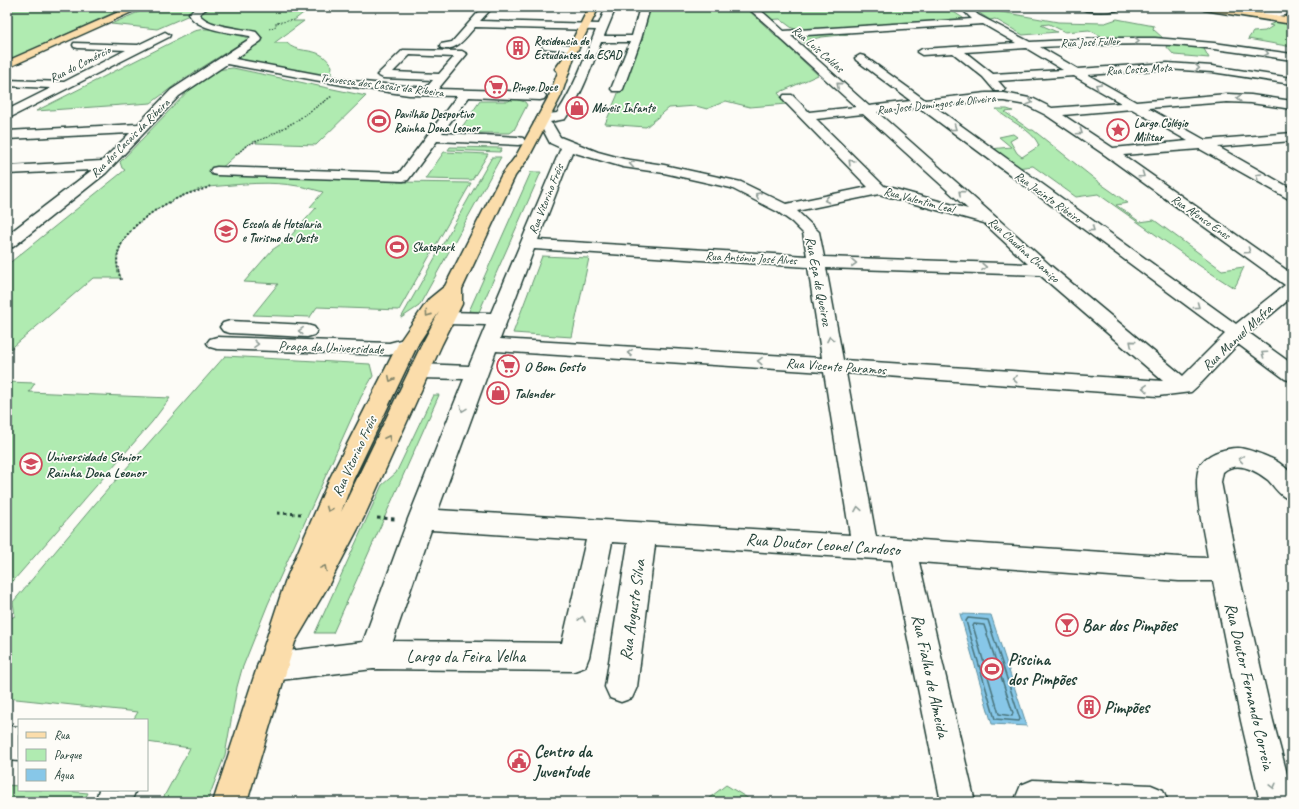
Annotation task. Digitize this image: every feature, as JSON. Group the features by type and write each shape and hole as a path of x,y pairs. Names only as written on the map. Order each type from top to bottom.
{"main road":[{"path":"7,61 126,7"},
{"path":"7,66 138,7"},
{"name":"Rua Vitorino Fróis","path":"277,652 351,516 419,371 453,304 454,289 508,176 522,157 524,141 537,116 555,96 572,53 594,7"},
{"path":"1204,7 1289,14"},
{"path":"1222,7 1265,14"},
{"name":"Rua Vitorino Fróis","path":"537,116 540,96 572,53"},
{"path":"540,96 555,96"},
{"name":"Rua Vitorino Fróis","path":"230,802 299,582 341,480 408,344 436,303 454,289"},
{"path":"408,344 432,344"}],"street":[{"path":"204,7 194,13 194,17 204,24 252,36"},
{"path":"445,46 455,44 488,7"},
{"path":"584,89 611,7"},
{"path":"537,116 561,116 575,92 601,36 617,7"},
{"path":"617,88 636,40 645,7"},
{"name":"Rua Luís Caldas","path":"752,7 780,34 868,110"},
{"path":"972,7 968,10 976,17 1028,45 1292,196"},
{"path":"1083,7 1104,10 1119,7"},
{"path":"1265,14 1289,14"},
{"path":"780,34 985,21"},
{"path":"472,24 585,27 601,36 615,36 618,39 636,40"},
{"path":"826,40 866,29"},
{"name":"Rua do Comércio","path":"7,115 165,35"},
{"name":"Rua dos Casais da Ribeira","path":"7,243 106,165 175,93 225,60 252,36"},
{"name":"Rua José Fuller","path":"922,52 1110,41 1160,42 1222,47 1292,57"},
{"path":"78,45 141,48"},
{"path":"547,46 572,53"},
{"path":"955,50 990,78 1004,97"},
{"path":"429,92 462,54 407,52 383,75 442,76"},
{"path":"412,76 434,53"},
{"name":"Rua Jacinto Ribeiro","path":"860,58 922,105 1292,374"},
{"name":"Travessa dos Casais da Ribeira","path":"225,60 353,84 429,92 540,96"},
{"name":"Rua Costa Mota","path":"990,78 1167,66 1212,69 1291,81"},
{"path":"1256,75 1259,84 1272,101"},
{"path":"7,83 66,85"},
{"path":"222,171 403,177 466,93"},
{"name":"Rua José Domingos de Oliveira","path":"805,116 922,105 967,99 1004,97 1030,102 1050,112 1110,152"},
{"name":"Rua Valentim Leal","path":"788,98 879,189 990,220"},
{"path":"1050,112 1227,98 1272,101 1292,105"},
{"name":"Rua Claudina Chamiço","path":"868,110 1045,270 1183,387"},
{"path":"537,116 548,125 562,143"},
{"path":"7,135 142,128"},
{"name":"Rua Eça de Queiroz","path":"433,137 524,141 539,144 562,143 593,156 623,163 664,169 736,185 784,209 798,219 811,232 865,547"},
{"path":"1110,152 1292,137"},
{"name":"Rua Vitorino Fróis","path":"412,519 476,373 528,244 562,143"},
{"name":"Rua Afonso Enes","path":"1110,152 1292,282"},
{"path":"7,170 106,165"},
{"path":"784,209 879,189"},
{"name":"Rua António José Alves","path":"528,244 815,262 1045,270"},
{"name":"Rua Manuel Mafra","path":"1183,387 1195,377 1236,334 1292,288"},
{"path":"446,318 498,319"},
{"name":"Praça da Universidade","path":"230,327 396,337 408,344"},
{"name":"Praça da Universidade","path":"217,343 389,349 408,344"},
{"name":"Rua Vicente Paramos","path":"488,344 835,365 1158,389 1183,387"},
{"path":"419,371 476,373"},
{"name":"Rua Doutor Fernando Correia","path":"1277,802 1257,721 1224,570 1208,482 1211,468 1221,460 1239,457 1262,464 1277,474 1292,490"},
{"path":"277,652 374,655 412,519"},
{"name":"Rua Doutor Leonel Cardoso","path":"412,519 865,547 1171,568 1224,570"},
{"name":"Largo da Feira Velha","path":"374,655 574,657 601,531"},
{"name":"Rua Augusto Silva","path":"621,687 643,533"},
{"name":"Rua Fialho de Almeida","path":"903,550 958,802"},
{"path":"7,743 18,744"},
{"path":"112,802 118,791"},
{"path":"1033,796 1151,802"}],"path":[{"path":"39,7 67,11 97,7"},
{"path":"252,36 276,26 276,23 294,20"},
{"path":"121,280 117,266 117,255 122,241 134,227 150,214 170,203 208,187 247,145 268,137 296,121 317,105 353,84"},
{"path":"277,513 304,514"},
{"path":"375,518 412,519"}],"green space":[{"path":"7,7 126,7 7,61"},
{"path":"150,7 311,7 293,21 304,21 274,43 287,43 295,48 314,52 323,56 332,66 331,74 320,78 225,60 257,37 214,27 194,13 157,29 111,24"},
{"path":"648,7 745,7 818,75 778,93 787,104 750,107 726,101 707,109 696,106 669,108 646,127 605,124 617,96"},
{"path":"752,7 946,7 966,20 799,30 792,28 780,19 766,20"},
{"path":"1222,7 1280,7 1288,11 1265,14"},
{"path":"976,11 996,11 1058,22 1105,23 1117,19 1154,26 1153,29 1164,39 1105,38 1089,30 1065,32 1049,24 1041,25 1057,32 1023,35 995,19 990,20"},
{"path":"1245,16 1292,23 1292,47 1248,39 1253,32 1265,31 1273,26 1269,25 1276,22"},
{"path":"214,29 249,38 179,82 151,103 36,111 194,31"},
{"path":"845,32 850,34 808,40 806,44 813,50 811,51 797,36"},
{"path":"1165,45 1203,47 1209,58 1174,55"},
{"path":"233,68 366,96 316,145 256,143 256,141 247,145 218,171 398,180 397,182 471,183 399,310 317,307 310,317 253,315 278,284 244,282 272,250 287,240 316,208 310,207 323,192 300,186 256,183 208,187 182,196 168,203 142,220 123,242 118,254 117,263 121,278 93,278 7,352 7,265 125,170 122,168 120,162 191,88 215,70"},
{"path":"512,98 525,102 527,105 514,130 510,133 466,133 469,128 462,127 480,101 509,101"},
{"path":"996,109 1007,109 1013,111 1005,112 1030,130 1033,130 1101,184 1128,203 1116,205 1140,222 1154,220 1222,270 1244,267 1234,288 1200,266 1098,194 1076,197 1033,166 1016,168 990,149 1011,147 999,137 1013,134 1017,137 1010,141 1017,153 1022,157 1039,146 1032,135"},
{"path":"450,147 502,148 500,152 448,150"},
{"path":"444,152 488,154 472,180 425,179"},
{"path":"492,157 501,157 419,306 401,318"},
{"path":"531,172 541,172 479,312 469,311"},
{"path":"542,256 589,258 572,337 513,333"},
{"path":"225,356 370,364 373,376 361,397 268,604 242,669 237,687 225,755 207,802 161,802 190,748 148,742 148,719 134,719 138,712 7,698 7,620 15,616 13,602 95,504"},
{"path":"7,382 35,383 29,392 170,398 152,422 7,588"},
{"path":"433,395 439,395 333,633 315,633 382,485 396,473"},
{"path":"7,785 18,786 18,791 67,791 88,793 83,802 7,802"},
{"path":"726,785 754,802 704,802"}],"water":[{"name":"Piscina dos Pimpões","path":"960,614 991,615 1027,726 992,724"}],"place":[{"name":"Residencia de Estudantes da ESAD","path":"518,48"},
{"name":"Pingo Doce","path":"496,87"},
{"name":"Móveis Infante","path":"577,108"},
{"name":"Pavilhão Desportivo Rainha Dona Leonor","path":"379,121"},
{"name":"Largo Colégio Militar","path":"1118,130"},
{"name":"Escola de Hotelaria e Turismo do Oeste","path":"226,231"},
{"name":"Skatepark","path":"397,247"},
{"name":"O Bom Gosto","path":"508,366"},
{"name":"Talender","path":"498,393"},
{"name":"Universidade Sénior Rainha Dona Leonor","path":"31,464"},
{"name":"Bar dos Pimpões","path":"1067,625"},
{"name":"Piscina dos Pimpões","path":"992,669"},
{"name":"Pimpões","path":"1089,707"},
{"name":"Centro da Juventude","path":"519,761"}]}
